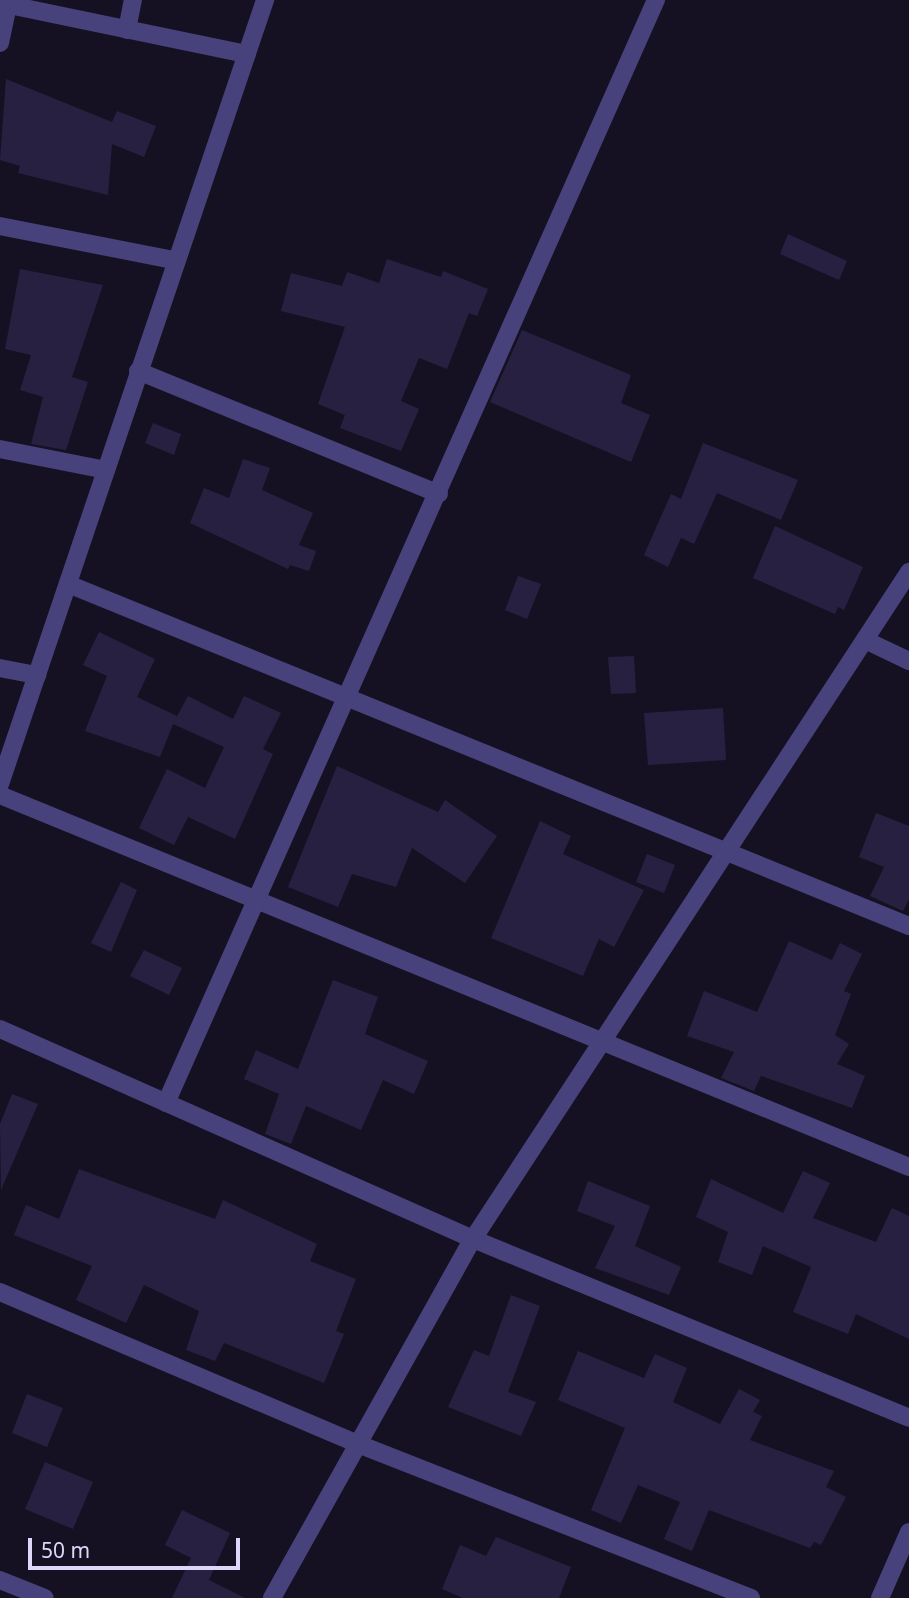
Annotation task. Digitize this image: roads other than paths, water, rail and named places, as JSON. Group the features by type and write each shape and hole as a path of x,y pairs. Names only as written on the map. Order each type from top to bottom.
{"street":[{"path":"127,30 133,0"},
{"path":"0,784 106,470 173,260 265,0"},
{"path":"166,1103 350,696 656,0"},
{"path":"0,43 4,4 247,54"},
{"path":"0,226 173,260"},
{"path":"138,372 439,494"},
{"path":"0,449 106,470"},
{"path":"272,1598 473,1238 729,851 909,572"},
{"path":"68,584 350,696 909,926"},
{"path":"865,640 909,661"},
{"path":"0,668 37,675"},
{"path":"0,795 603,1038 909,1167"},
{"path":"0,1029 473,1238 909,1418"},
{"path":"0,1292 359,1444 751,1598"},
{"path":"880,1598 909,1532"},
{"path":"0,1580 45,1598"}]}
